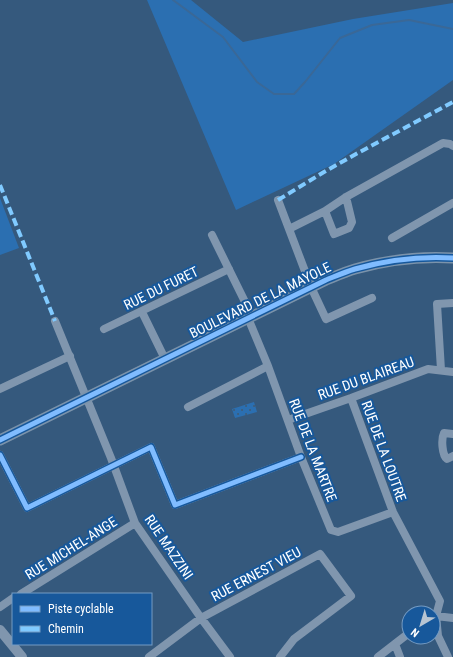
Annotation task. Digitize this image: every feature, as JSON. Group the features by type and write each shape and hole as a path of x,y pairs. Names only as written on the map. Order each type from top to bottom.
{"main road":[{"name":"BOULEVARD DE LA MAYOLE","path":"0,440 311,286 355,269 388,262 416,258 453,258"}],"street":[{"path":"289,229 443,143 453,146"},
{"path":"325,210 334,234 349,228 352,222 346,197"},
{"path":"278,200 311,286 326,319 372,298"},
{"path":"392,238 453,203"},
{"name":"RUE DE LA MARTRE","path":"212,235 250,317 301,457 331,530 338,532 393,512"},
{"name":"RUE DU FURET","path":"104,329 142,312 228,269"},
{"path":"441,370 437,304 453,303"},
{"path":"142,312 165,359"},
{"name":"RUE MAZZINI","path":"55,321 114,466 135,523 230,657"},
{"path":"0,389 70,356"},
{"path":"188,407 268,366"},
{"name":"RUE DU BLAIREAU","path":"288,420 428,369 453,372"},
{"name":"RUE DE LA LOUTRE","path":"351,398 393,512 440,601 438,605"},
{"path":"453,434 444,433 442,437 444,457 447,459 453,456"},
{"path":"0,455 27,508 151,447 175,505 301,457"},
{"name":"RUE MICHEL-ANGE","path":"23,593 135,523"},
{"name":"RUE ERNEST VIEU","path":"201,618 320,554 351,596 294,639 280,657"},
{"path":"0,607 12,599"},
{"path":"441,617 453,618"},
{"path":"153,656 201,618"},
{"path":"0,630 12,645"},
{"path":"378,657 401,639"},
{"name":"RUE DE LA LOUTRE","path":"441,642 448,657"},
{"path":"395,644 400,657"},
{"path":"12,645 22,657"}],"shaded area":[{"path":"147,0 191,0 243,42 353,19 453,3 453,80 334,164 236,210"},
{"path":"0,198 19,248 0,255"},
{"path":"254,402 257,412 235,418 232,409"}],"waterway":[{"path":"173,0 223,37 257,82 274,94 294,94 340,38 372,25 409,20 453,29"}],"marked path":[{"path":"278,200 356,154 453,102"},
{"path":"0,185 55,321"}],"cycle path":[{"path":"0,440 326,280 355,269 379,263 416,258 453,258"},
{"path":"0,455 27,508 151,447 175,505 301,457"}]}
